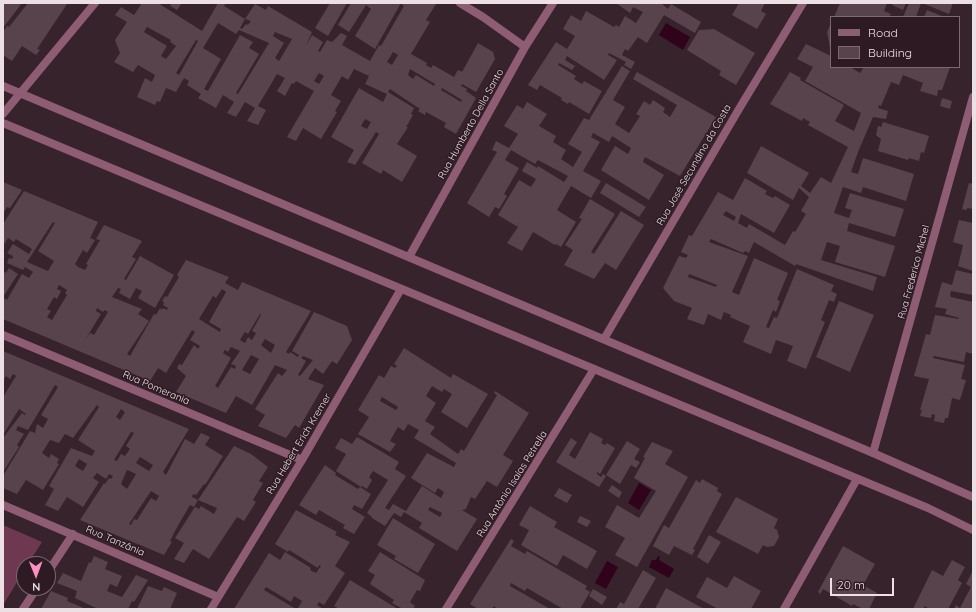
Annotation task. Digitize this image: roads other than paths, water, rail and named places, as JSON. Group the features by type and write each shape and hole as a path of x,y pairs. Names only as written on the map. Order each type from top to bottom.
{"street":[{"path":"3,114 95,3"},
{"path":"460,3 526,47"},
{"name":"Rua Humberto Della Santo","path":"409,257 526,47 553,3"},
{"name":"Rua José Secundino da Costa","path":"604,339 803,3"},
{"path":"3,86 874,453 973,497"},
{"name":"Rua Frederico Michel","path":"874,453 973,97"},
{"path":"3,123 928,508 973,530"},
{"name":"Rua Hebert Erich Kremer","path":"211,609 302,460 401,289"},
{"name":"Rua Pomerania","path":"3,335 302,460"},
{"name":"Rua Antônio Isaías Petrella","path":"446,609 594,369"},
{"path":"784,609 857,479"},
{"name":"Rua Tanzânia","path":"3,505 218,597"},
{"path":"56,560 73,534"},
{"path":"22,609 31,596"}]}
